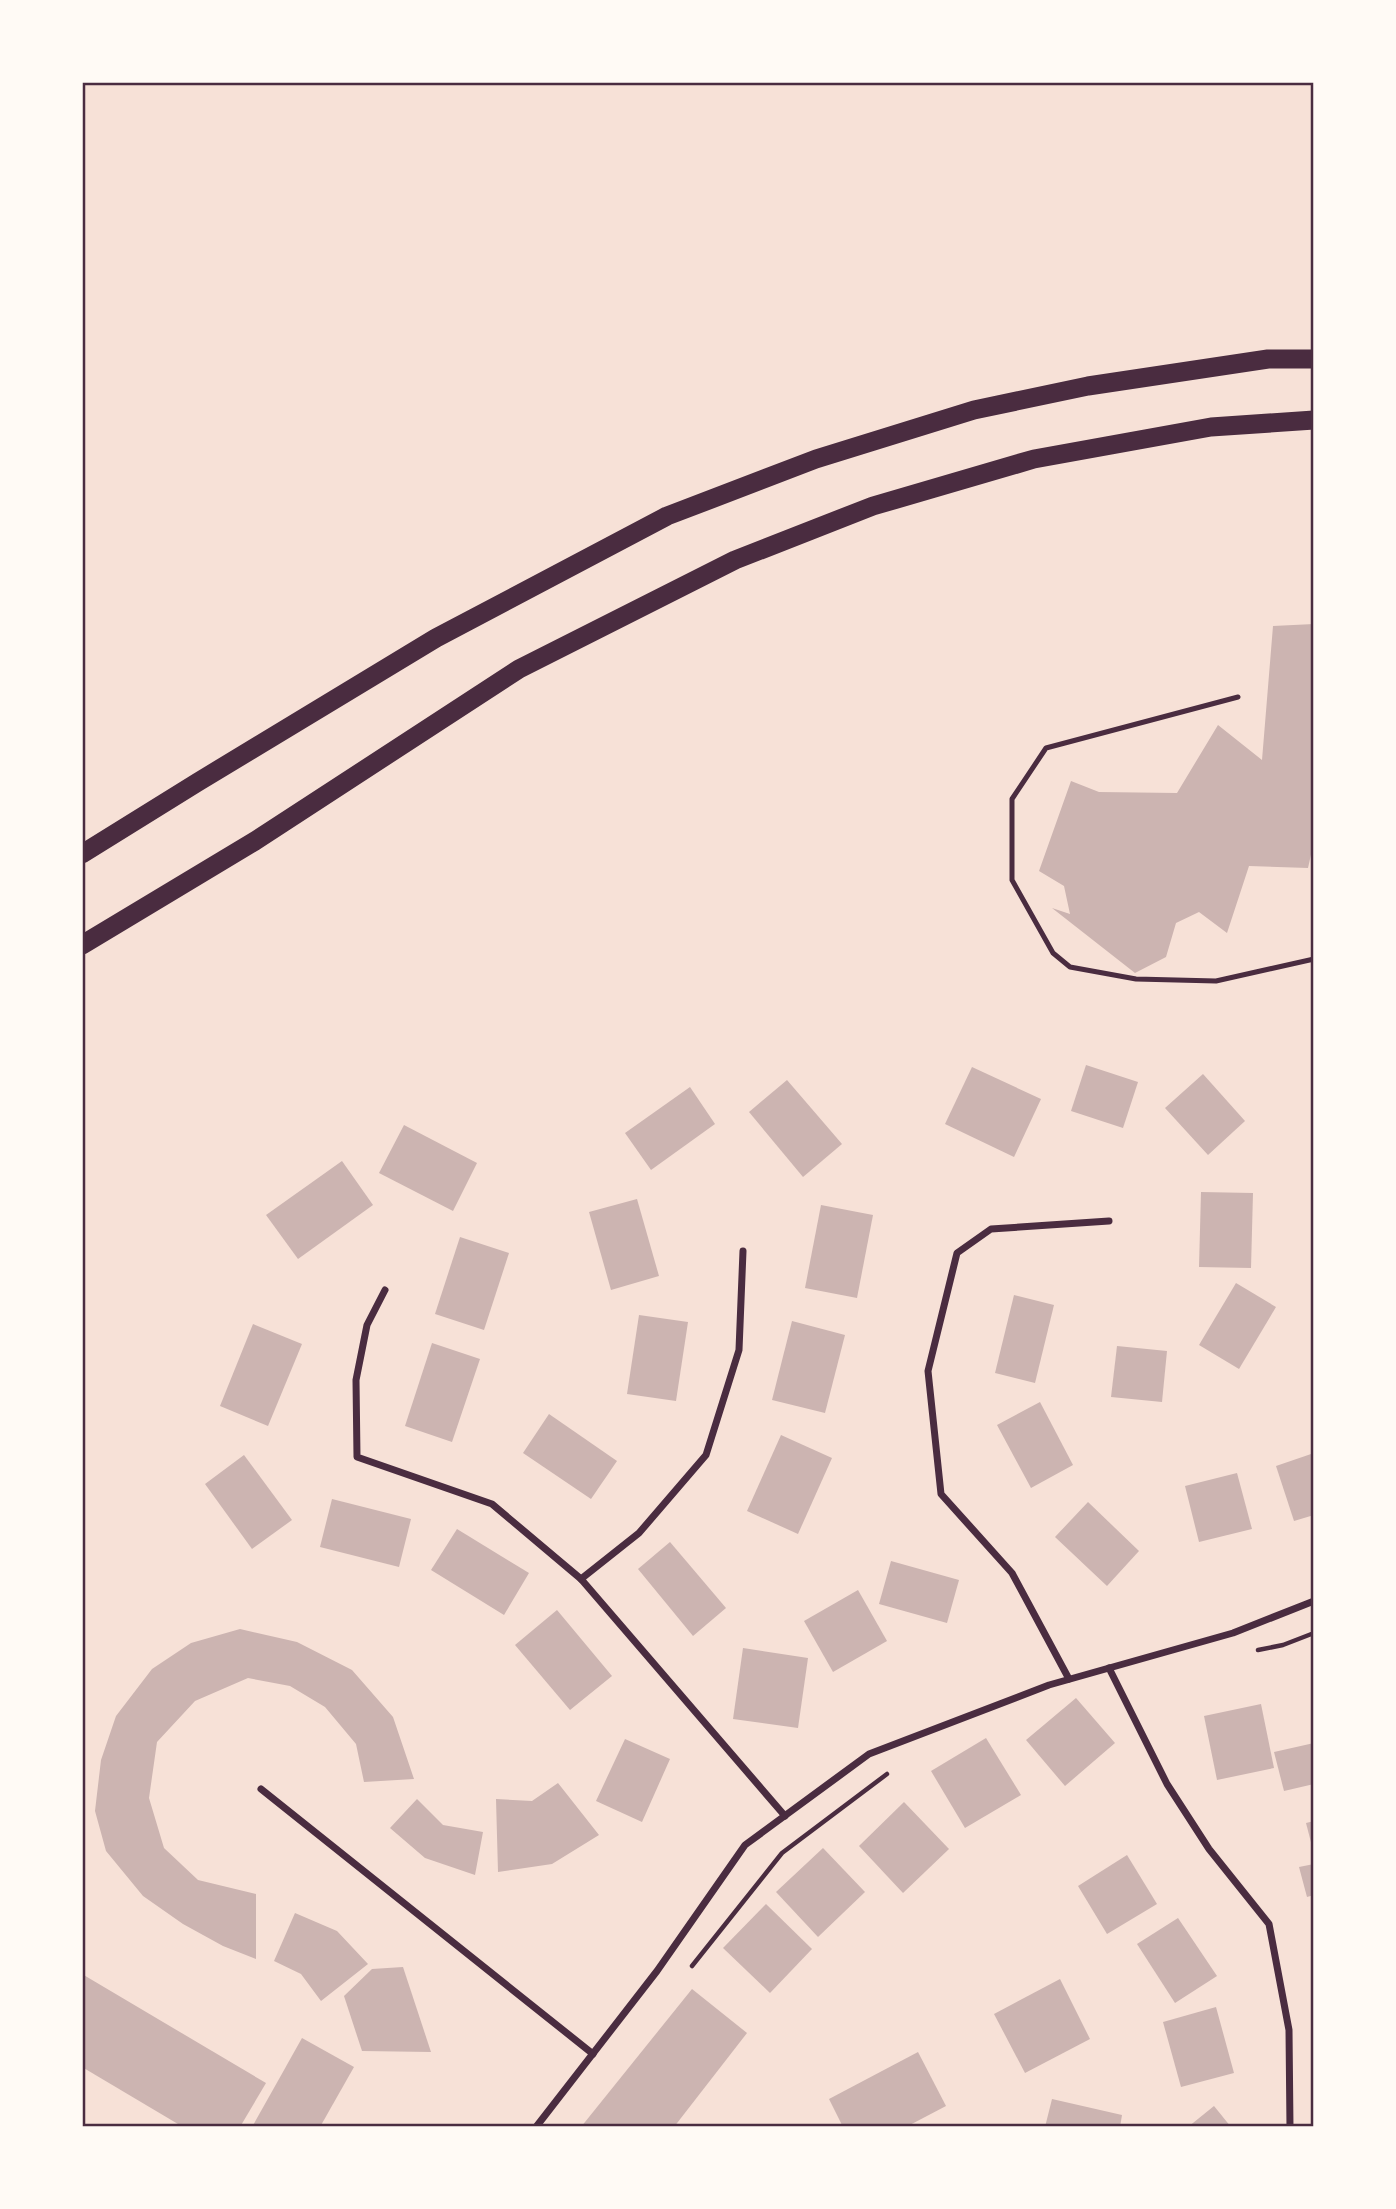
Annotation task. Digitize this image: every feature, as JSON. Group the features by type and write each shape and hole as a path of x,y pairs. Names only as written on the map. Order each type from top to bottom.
{"highway":[{"path":"82,854 436,638 667,516 816,459 974,410 1088,386 1268,359 1314,359"},
{"path":"82,945 255,841 519,668 736,560 873,506 1034,459 1211,427 1314,420"}],"street":[{"path":"1069,1679 1012,1573 941,1494 928,1371 957,1253 991,1229 1109,1221"},
{"path":"581,1579 639,1533 706,1455 738,1350 743,1251"},
{"path":"385,1290 367,1325 356,1380 357,1457 492,1504 581,1579 785,1816"},
{"path":"536,2127 657,1971 745,1845 869,1754 1049,1685 1233,1633 1314,1601"},
{"path":"1109,1668 1167,1784 1209,1849 1269,1924 1289,2030 1290,2127"},
{"path":"261,1789 593,2054"}],"lane":[{"path":"1237,697 1046,748 1012,799 1012,880 1053,953 1070,967 1136,979 1216,981 1314,959"}],"path":[{"path":"1245,1653 1283,1645 1314,1633"},
{"path":"686,1974 782,1853 889,1772"}],"building":[{"path":"1314,624 1314,841 1308,868 1249,866 1227,933 1199,912 1176,923 1166,957 1135,973 1052,908 1070,914 1064,886 1039,871 1071,781 1099,792 1177,793 1218,725 1262,760 1273,626"},
{"path":"1086,1065 1138,1082 1123,1128 1071,1111"},
{"path":"972,1067 1041,1099 1014,1157 945,1124"},
{"path":"1203,1074 1245,1121 1208,1155 1165,1108"},
{"path":"787,1080 842,1144 803,1177 749,1112"},
{"path":"690,1087 715,1124 651,1170 625,1133"},
{"path":"404,1125 477,1163 453,1211 379,1173"},
{"path":"342,1161 373,1205 298,1259 266,1215"},
{"path":"1201,1192 1253,1193 1251,1268 1199,1267"},
{"path":"637,1199 659,1276 611,1290 589,1212"},
{"path":"821,1205 873,1215 857,1298 805,1288"},
{"path":"460,1237 509,1253 484,1330 435,1314"},
{"path":"1236,1283 1276,1307 1239,1369 1199,1345"},
{"path":"1014,1295 1054,1305 1035,1383 995,1373"},
{"path":"639,1315 688,1322 676,1401 627,1394"},
{"path":"792,1321 845,1335 825,1413 772,1400"},
{"path":"253,1324 302,1344 268,1426 220,1406"},
{"path":"432,1343 480,1359 452,1442 405,1426"},
{"path":"1117,1346 1167,1351 1162,1402 1111,1397"},
{"path":"1040,1402 1073,1465 1031,1488 997,1425"},
{"path":"549,1414 617,1461 591,1499 523,1453"},
{"path":"781,1435 832,1458 798,1534 747,1511"},
{"path":"1314,1453 1314,1515 1294,1521 1276,1466"},
{"path":"244,1455 292,1520 252,1549 205,1484"},
{"path":"1237,1473 1252,1529 1199,1542 1185,1486"},
{"path":"332,1499 411,1519 399,1567 320,1547"},
{"path":"1088,1502 1139,1551 1107,1586 1055,1537"},
{"path":"457,1529 529,1573 504,1615 431,1570"},
{"path":"670,1542 726,1608 693,1636 638,1569"},
{"path":"891,1561 959,1580 947,1623 879,1604"},
{"path":"858,1590 887,1641 833,1672 804,1621"},
{"path":"557,1610 612,1676 570,1710 515,1645"},
{"path":"240,1629 297,1642 352,1670 393,1717 414,1779 364,1782 356,1744 325,1707 290,1686 248,1678 195,1701 157,1742 149,1798 164,1848 198,1880 256,1894 256,1959 223,1946 183,1924 143,1896 106,1851 95,1811 101,1760 116,1716 152,1669 191,1643"},
{"path":"743,1648 808,1658 798,1728 733,1719"},
{"path":"1076,1698 1115,1743 1065,1786 1026,1740"},
{"path":"1261,1704 1274,1768 1217,1780 1204,1716"},
{"path":"986,1738 1021,1795 965,1828 931,1771"},
{"path":"625,1739 670,1759 642,1822 596,1801"},
{"path":"1314,1743 1314,1784 1284,1791 1274,1752"},
{"path":"558,1783 599,1835 552,1864 498,1872 496,1799 532,1801"},
{"path":"417,1799 443,1825 483,1832 475,1875 425,1858 390,1828"},
{"path":"904,1802 949,1849 903,1893 859,1846"},
{"path":"1314,1821 1314,1850 1313,1850 1306,1823"},
{"path":"823,1848 865,1892 818,1937 776,1892"},
{"path":"1127,1855 1157,1904 1107,1934 1078,1886"},
{"path":"1314,1864 1314,1895 1307,1897 1299,1867"},
{"path":"766,1904 812,1949 770,1993 723,1948"},
{"path":"295,1913 337,1931 368,1964 321,2001 301,1974 274,1961"},
{"path":"1178,1918 1217,1976 1175,2003 1137,1944"},
{"path":"403,1967 431,2052 362,2051 344,1996 372,1969"},
{"path":"82,1974 266,2083 240,2127 183,2127 82,2067"},
{"path":"1060,1979 1090,2039 1025,2073 994,2014"},
{"path":"692,1989 747,2033 674,2127 581,2127"},
{"path":"1216,2007 1234,2073 1181,2087 1163,2022"},
{"path":"302,2038 354,2067 320,2127 252,2127"},
{"path":"918,2052 946,2106 906,2127 843,2127 829,2099"},
{"path":"1052,2099 1122,2115 1120,2127 1045,2127"},
{"path":"1214,2106 1231,2127 1188,2127"}]}
